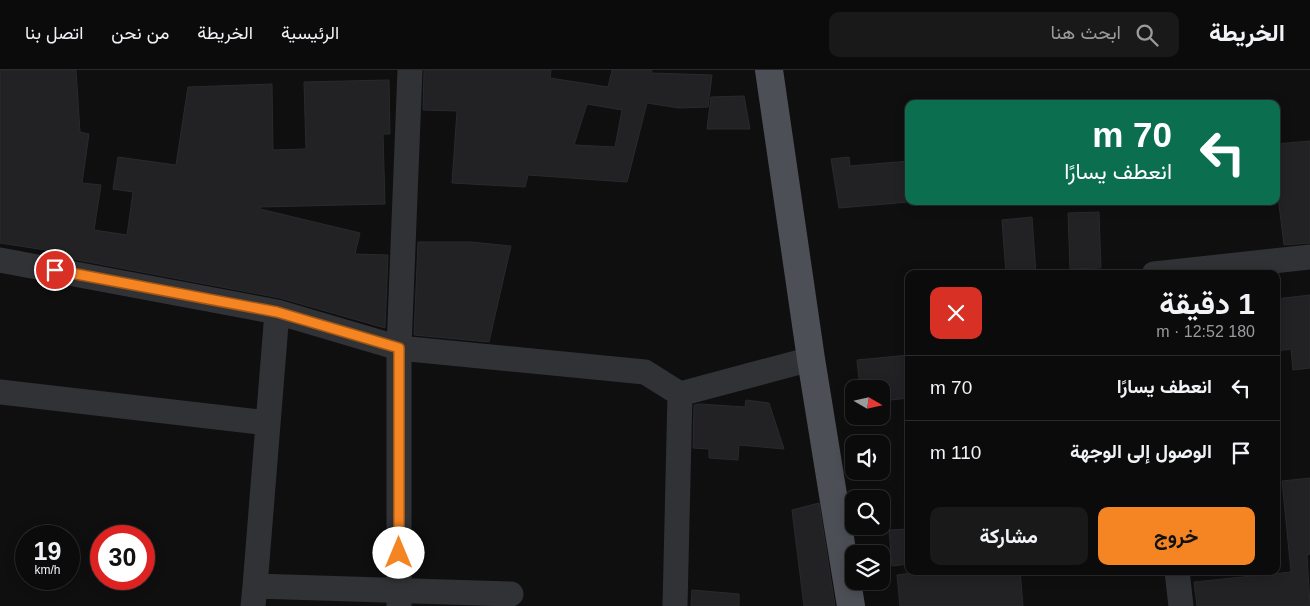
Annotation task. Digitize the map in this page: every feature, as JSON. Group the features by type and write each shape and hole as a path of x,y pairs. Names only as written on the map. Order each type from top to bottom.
{"main road":[{"path":"769,70 811,359 851,606"},
{"path":"787,70 815,273 851,490"},
{"path":"867,590 870,606"}],"street":[{"path":"399,598 399,348 410,70"},
{"path":"1191,270 1310,257"},
{"path":"0,260 277,312 399,348 645,372 680,394 811,359"},
{"path":"277,312 254,596 399,598 511,594"},
{"path":"0,392 268,423"},
{"path":"675,606 680,394"},
{"path":"1177,575 1181,606"}],"building":[{"path":"0,70 76,70 80,132 89,134 82,183 101,185 94,230 127,235 133,192 113,189 118,157 176,165 188,87 272,84 273,150 306,149 304,82 389,80 390,134 383,134 385,204 260,207 260,209 360,233 355,254 388,255 385,328 280,298 51,255 52,251 0,243"},
{"path":"424,70 551,70 550,78 608,87 612,70 652,70 651,73 712,75 708,107 679,108 647,103 627,182 528,175 525,187 452,183 457,111 423,110","holes":["587,104 622,110 615,147 574,145"]},
{"path":"744,96 750,129 707,129 711,97"},
{"path":"1310,141 1310,243 1284,245 1279,205 1280,144"},
{"path":"849,157 850,166 905,161 905,202 839,208 831,159"},
{"path":"1099,212 1101,268 1070,269 1068,213"},
{"path":"1032,217 1036,270 1006,270 1002,220"},
{"path":"418,242 471,242 511,246 489,342 414,335"},
{"path":"1310,295 1310,368 1293,370 1291,349 1280,350 1280,299"},
{"path":"905,355 905,398 890,400 890,380 859,380 857,360"},
{"path":"746,400 769,403 784,449 739,445 738,460 709,458 709,449 693,448 694,405 745,407"},
{"path":"1310,478 1310,554 1307,555 1310,606 1197,606 1194,582 1280,575 1280,573 1291,572 1282,481"},
{"path":"819,503 835,606 804,606 792,510"},
{"path":"905,529 905,564 892,566 890,530"},
{"path":"897,575 1020,575 1023,606 900,606"},
{"path":"692,590 739,594 739,606 691,606"}],"route":[{"path":"55,270 277,312 399,348 399,553"}]}
